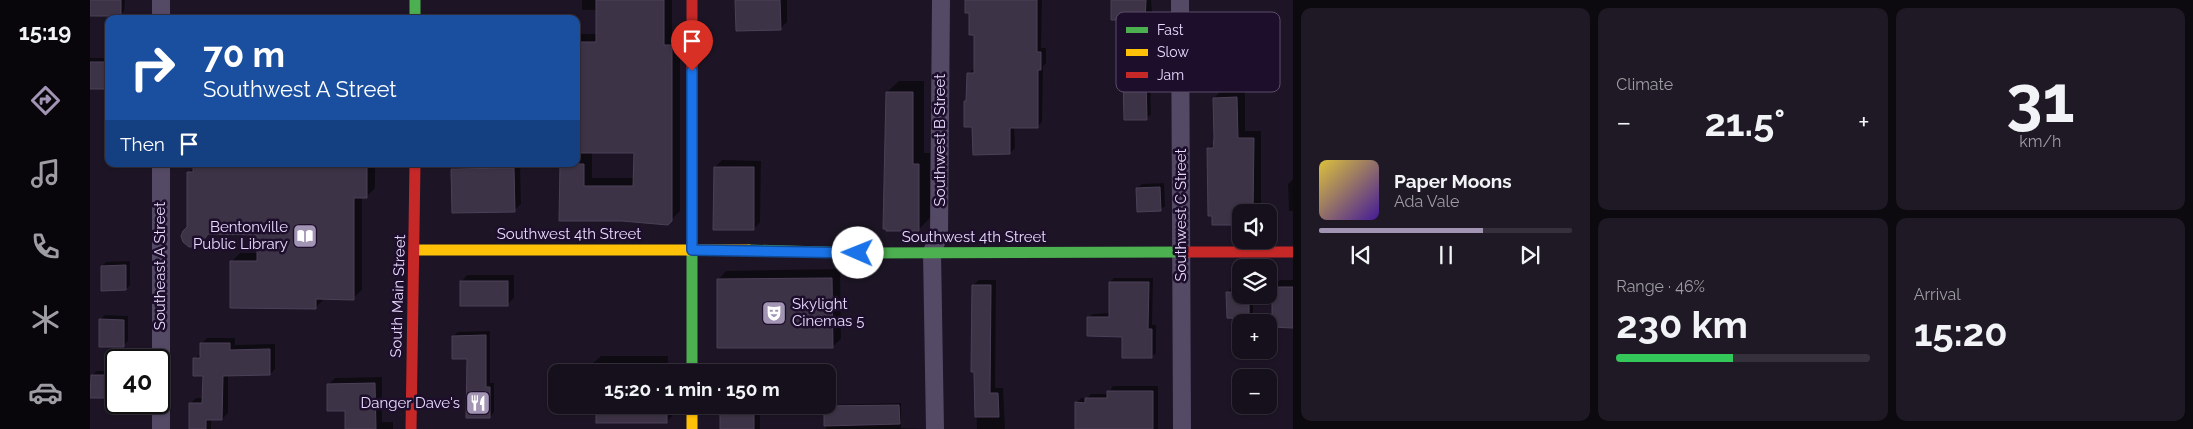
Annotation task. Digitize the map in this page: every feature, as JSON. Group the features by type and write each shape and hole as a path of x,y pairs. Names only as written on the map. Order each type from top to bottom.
{"street":[{"path":"161,0 161,15"},
{"path":"414,0 414,15"},
{"path":"692,0 692,364"},
{"name":"Southwest B Street","path":"935,429 932,252 939,235 941,0"},
{"name":"Southwest C Street","path":"1180,92 1182,429"},
{"name":"Southeast A Street","path":"161,167 161,429"},
{"name":"South Main Street","path":"411,429 415,167"},
{"name":"Southwest 4th Street","path":"415,250 692,250 858,253 1293,252"},
{"path":"692,414 692,429"}],"shaded area":[{"path":"430,14 551,15 430,15"}],"building":[{"path":"90,0 121,0 121,15 90,16"},
{"path":"596,0 664,0 664,45 672,45 672,221 668,225 622,221 559,221 560,167 580,167 580,164 584,164 584,186 633,186 634,153 580,153 580,42 596,42"},
{"path":"735,0 780,0 781,30 736,31"},
{"path":"965,0 1037,0 1037,52 1041,52 1041,70 1038,70 1038,128 1010,128 1010,154 973,155 972,127 964,127 967,73 974,73 974,35 969,35 969,13 965,13"},
{"path":"1111,0 1146,0 1145,12 1116,12 1116,20 1111,20"},
{"path":"90,62 105,62 105,89 90,89"},
{"path":"886,92 913,92 913,164 919,164 919,231 886,231 886,229 883,229"},
{"path":"1123,92 1146,92 1147,120 1124,120"},
{"path":"1237,97 1238,138 1254,138 1253,204 1232,204 1232,225 1212,225 1212,216 1208,216 1207,148 1213,148 1213,98"},
{"name":"Bentonville Public Library","path":"193,167 367,167 367,198 354,198 354,300 316,299 316,309 230,308 230,261 257,261 257,235 208,234 201,244 195,247 189,247 183,242 181,236 187,227 187,172 193,172"},
{"path":"714,167 754,167 754,230 713,230"},
{"path":"514,168 515,212 452,213 451,169"},
{"path":"1160,187 1161,211 1137,212 1136,188"},
{"path":"126,265 126,290 101,291 101,266"},
{"name":"Skylight Cinemas 5","path":"832,278 833,348 717,348 717,279"},
{"path":"460,281 508,281 508,306 460,306"},
{"path":"1109,282 1149,282 1148,329 1152,329 1152,358 1122,358 1122,337 1087,336 1087,317 1109,317"},
{"path":"972,285 991,285 990,393 998,393 999,417 975,417 974,372 971,372"},
{"path":"1277,287 1293,287 1293,328 1277,327 1277,314 1272,314 1272,304 1277,304"},
{"path":"1226,292 1232,292 1232,304 1249,305 1249,314 1232,314 1232,318 1227,318"},
{"path":"99,319 124,320 124,347 99,347"},
{"path":"486,335 486,387 490,387 490,418 466,418 467,359 452,359 452,336"},
{"path":"200,343 230,343 230,350 270,349 270,375 223,376 222,420 206,420 206,429 189,429 189,403 202,403 203,376 193,376 193,358 200,358"},
{"path":"91,375 105,375 105,398 90,398"},
{"path":"375,383 376,429 345,429 345,411 327,411 327,384"},
{"path":"1107,391 1153,391 1153,429 1075,429 1075,402 1085,403 1085,398 1107,398"},
{"path":"899,405 900,424 824,426 824,414 836,414 836,406"},
{"path":"596,414 667,414 667,423 596,423"},
{"path":"720,414 754,414 754,429 720,429"}],"traffic: fast":[{"path":"415,0 415,15"},
{"path":"692,241 692,364"},
{"path":"749,250 858,253 1188,252"}],"traffic: slow":[{"path":"415,250 749,250"},
{"path":"692,414 692,429"}],"traffic: jam":[{"path":"692,0 692,241"},
{"path":"411,429 415,167"},
{"path":"1188,252 1293,252"}],"place":[{"name":"Bentonville Public Library","path":"305,236"},
{"name":"Skylight Cinemas 5","path":"774,313"},
{"name":"Danger Dave's","path":"478,403"}],"route":[{"path":"692,71 692,250 858,253"}]}
